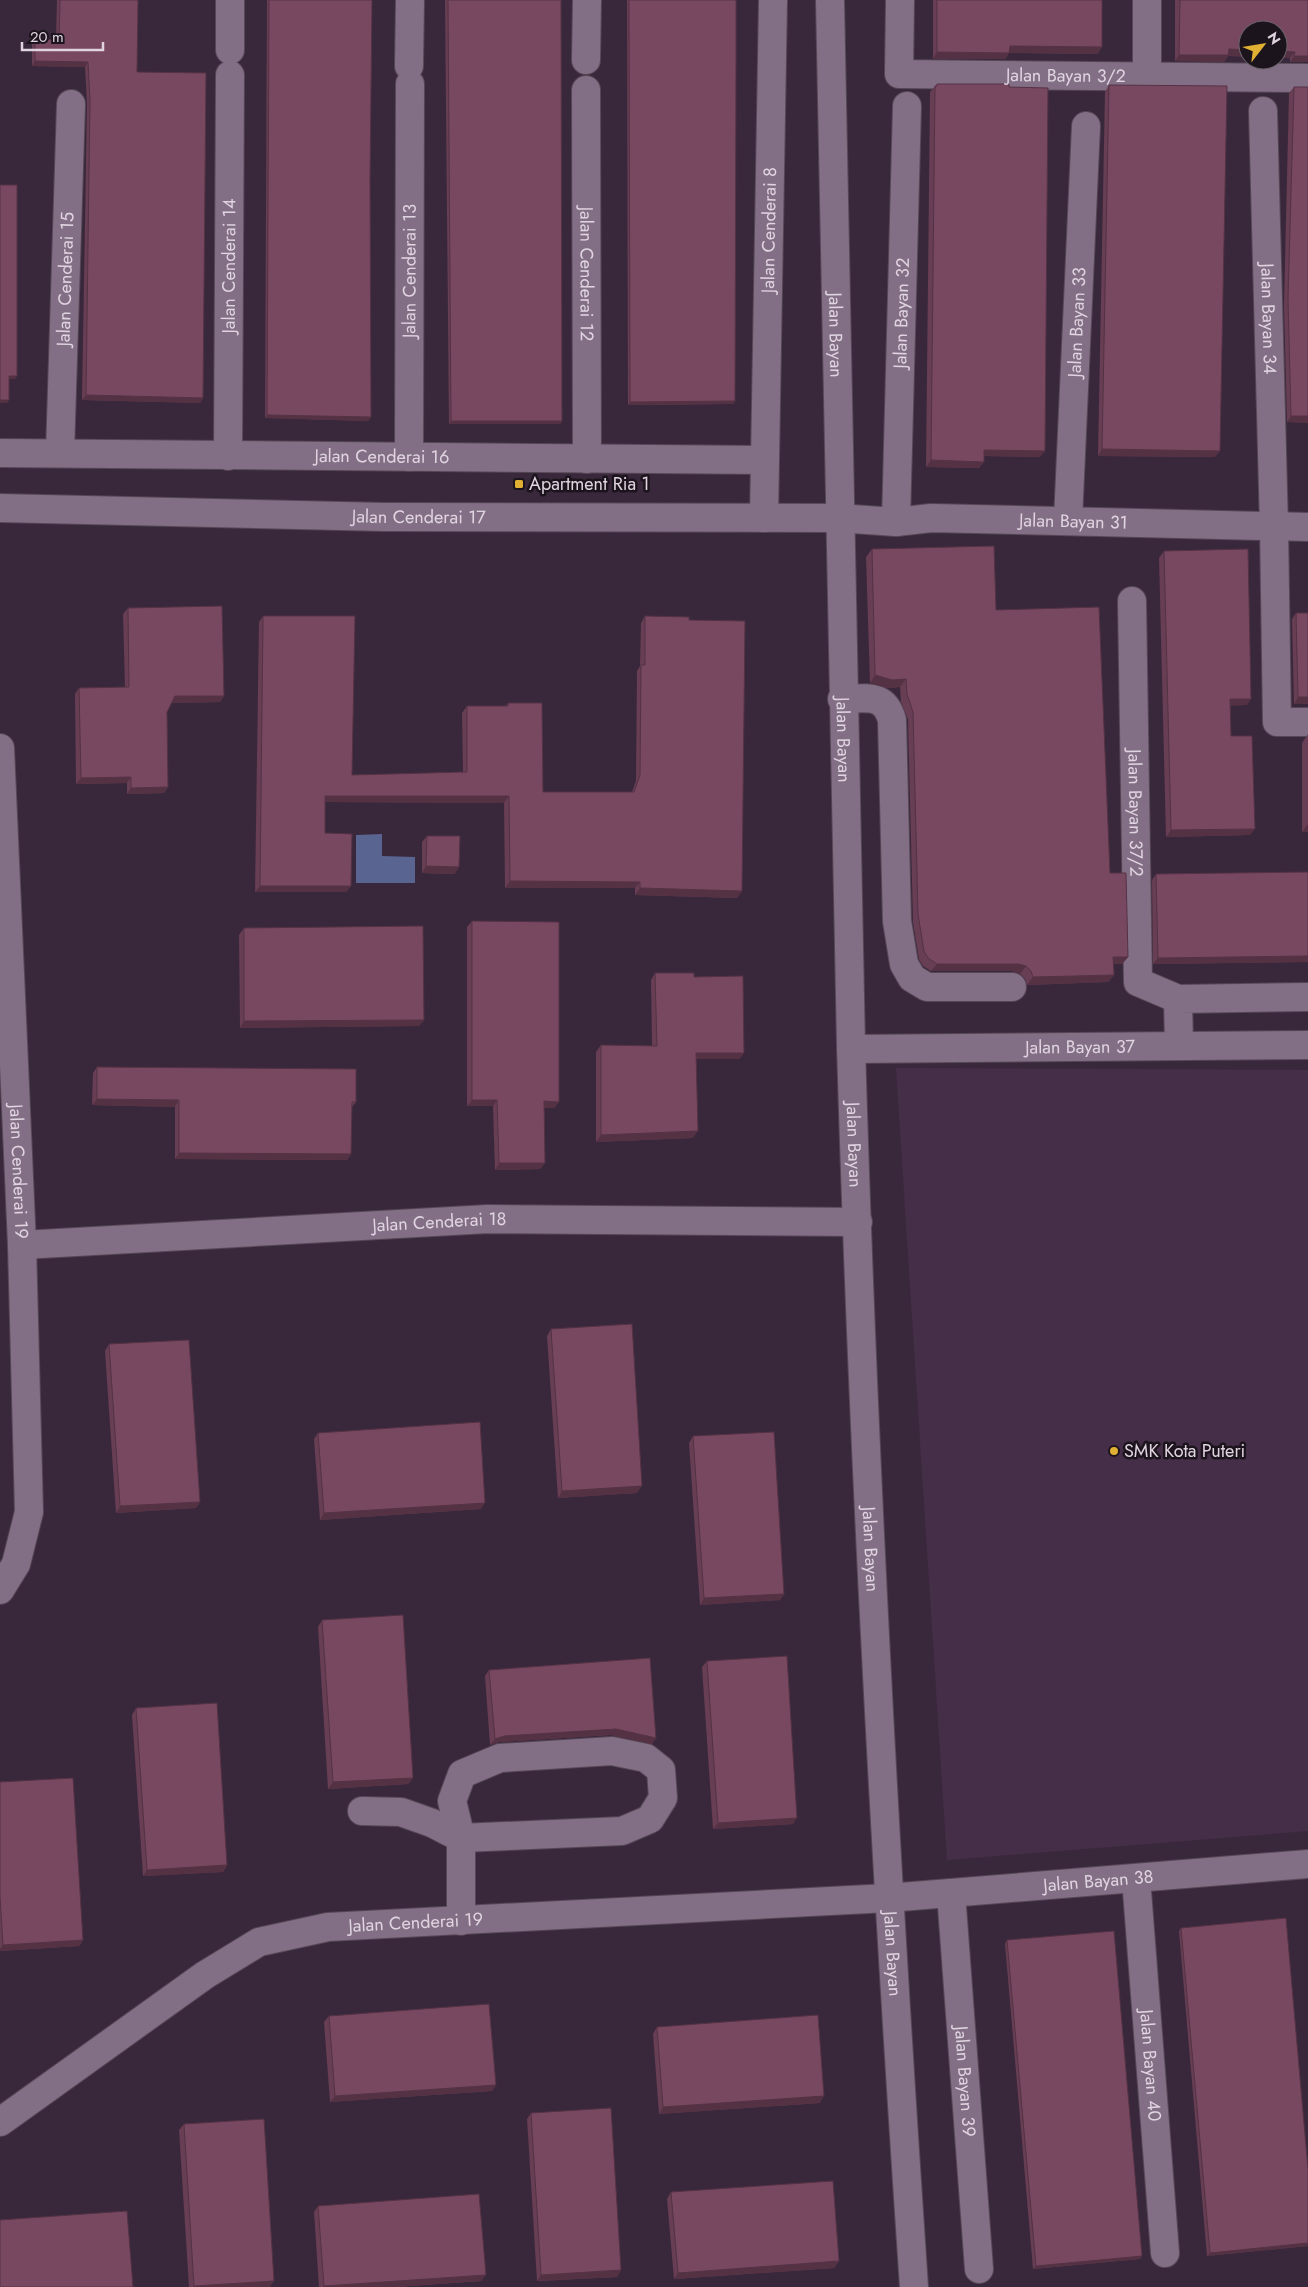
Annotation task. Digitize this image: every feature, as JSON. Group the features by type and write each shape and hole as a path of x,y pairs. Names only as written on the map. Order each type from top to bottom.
{"street":[{"name":"Jalan Cenderai 14","path":"228,456 230,0"},
{"name":"Jalan Cenderai 13","path":"408,457 410,0"},
{"path":"586,0 586,60"},
{"name":"Jalan Cenderai 8","path":"764,518 773,0"},
{"name":"Jalan Bayan","path":"830,0 838,518 851,1049 888,1898 914,2287"},
{"name":"Jalan Bayan 3/2","path":"900,0 899,74 1147,78 1308,78"},
{"path":"1147,0 1147,78"},
{"name":"Jalan Cenderai 12","path":"586,90 587,459"},
{"name":"Jalan Cenderai 15","path":"60,453 71,104"},
{"name":"Jalan Bayan 32","path":"896,522 907,106"},
{"name":"Jalan Bayan 34","path":"1263,111 1277,722 1308,722"},
{"name":"Jalan Bayan 33","path":"1068,520 1086,126"},
{"name":"Jalan Cenderai 16","path":"0,454 764,460"},
{"name":"Jalan Cenderai 17","path":"0,508 384,517 838,518"},
{"name":"Jalan Bayan 31","path":"838,518 896,522 932,518 1308,527"},
{"name":"Jalan Bayan 37/2","path":"1132,600 1138,982 1178,999"},
{"path":"842,699 880,700 888,707 892,720 897,920 904,964 912,978 927,987 1012,988"},
{"name":"Jalan Cenderai 19","path":"0,748 22,1246 29,1512 16,1564 0,1590"},
{"path":"1179,1046 1178,999 1308,998"},
{"name":"Jalan Bayan 37","path":"851,1049 1308,1045"},
{"name":"Jalan Cenderai 18","path":"22,1246 488,1219 858,1222"},
{"path":"362,1811 401,1812 432,1823 461,1838 622,1831 650,1819 663,1798 661,1770 646,1758 612,1752 500,1758 462,1774 452,1801 461,1838 461,1921"},
{"name":"Jalan Bayan 38","path":"888,1898 1308,1864"},
{"name":"Jalan Bayan 40","path":"1136,1878 1165,2253"},
{"name":"Jalan Bayan 39","path":"951,1893 979,2269"},
{"name":"Jalan Cenderai 19","path":"0,2122 205,1975 260,1942 328,1927 888,1898"}],"shaded area":[{"name":"SMK Kota Puteri","path":"896,1068 1308,1070 1308,1831 947,1860"}],"water":[{"path":"382,834 382,856 415,857 415,883 356,883 356,835"}],"building":[{"path":"60,0 138,0 137,72 206,73 203,398 86,395 90,100 88,62 35,61 35,39 59,40"},
{"path":"269,0 372,0 370,179 371,417 267,415"},
{"path":"448,0 561,0 562,421 451,421"},
{"path":"629,0 736,0 735,401 630,402"},
{"path":"937,0 1102,0 1102,47 1010,46 1009,53 937,52"},
{"path":"1180,0 1308,0 1308,56 1294,56 1295,52 1288,52 1288,20 1238,20 1238,49 1229,49 1228,55 1179,55"},
{"path":"937,84 1009,84 1009,87 1048,88 1045,451 984,450 984,462 931,460 935,86"},
{"path":"1109,85 1227,86 1220,451 1102,449"},
{"path":"1294,87 1308,87 1308,416 1291,416 1288,299"},
{"path":"0,185 17,185 17,376 9,376 9,400 0,400"},
{"path":"994,546 996,610 1099,607 1110,873 1126,873 1128,957 1113,957 1114,975 1033,977 1031,971 1026,966 1018,964 937,964 928,958 924,951 918,914 913,712 907,694 906,679 892,680 875,675 872,549"},
{"path":"1248,549 1251,699 1230,699 1231,736 1252,736 1255,829 1171,830 1164,551"},
{"path":"222,606 224,696 175,696 167,712 168,787 131,788 131,777 81,778 79,688 129,687 128,608"},
{"path":"1296,613 1308,613 1308,697 1298,697"},
{"path":"263,616 355,616 352,775 467,772 467,706 508,706 508,703 542,703 543,792 634,792 640,775 641,665 645,665 645,616 689,617 689,620 745,621 742,891 640,888 640,882 510,881 509,796 325,796 325,833 352,834 351,886 260,886"},
{"path":"427,836 460,836 459,867 426,866"},
{"path":"1308,872 1308,956 1158,958 1156,874"},
{"path":"472,921 559,922 559,1102 544,1101 545,1163 499,1163 497,1100 472,1100"},
{"path":"423,926 424,1020 244,1021 244,928"},
{"path":"655,973 694,973 694,977 743,976 744,1053 696,1053 698,1131 601,1135 601,1045 657,1046"},
{"path":"97,1067 356,1069 356,1102 352,1102 351,1154 179,1153 179,1100 97,1099"},
{"path":"632,1324 642,1486 562,1491 551,1329"},
{"path":"189,1340 200,1502 120,1506 109,1344"},
{"path":"480,1422 485,1503 324,1513 318,1433"},
{"path":"774,1432 784,1594 704,1598 693,1436"},
{"path":"403,1615 413,1778 333,1782 322,1620"},
{"path":"787,1656 797,1818 718,1823 707,1661"},
{"path":"650,1658 656,1738 616,1729 504,1736 495,1739 489,1670"},
{"path":"217,1703 227,1865 147,1870 136,1708"},
{"path":"73,1778 83,1940 3,1945 0,1896 0,1782"},
{"path":"1286,1918 1308,2169 1308,2243 1210,2253 1181,1928"},
{"path":"1114,1931 1142,2256 1036,2266 1007,1940"},
{"path":"489,2004 496,2085 335,2096 329,2016"},
{"path":"818,2015 824,2096 663,2107 657,2027"},
{"path":"611,2108 621,2270 541,2275 531,2113"},
{"path":"264,2119 274,2281 194,2286 184,2124"},
{"path":"833,2181 839,2261 678,2273 671,2192"},
{"path":"479,2194 486,2275 324,2286 318,2206"},
{"path":"127,2211 133,2287 0,2287 0,2220"}],"place":[{"name":"Apartment Ria 1","path":"519,484"},
{"name":"SMK Kota Puteri","path":"1114,1451"}]}
